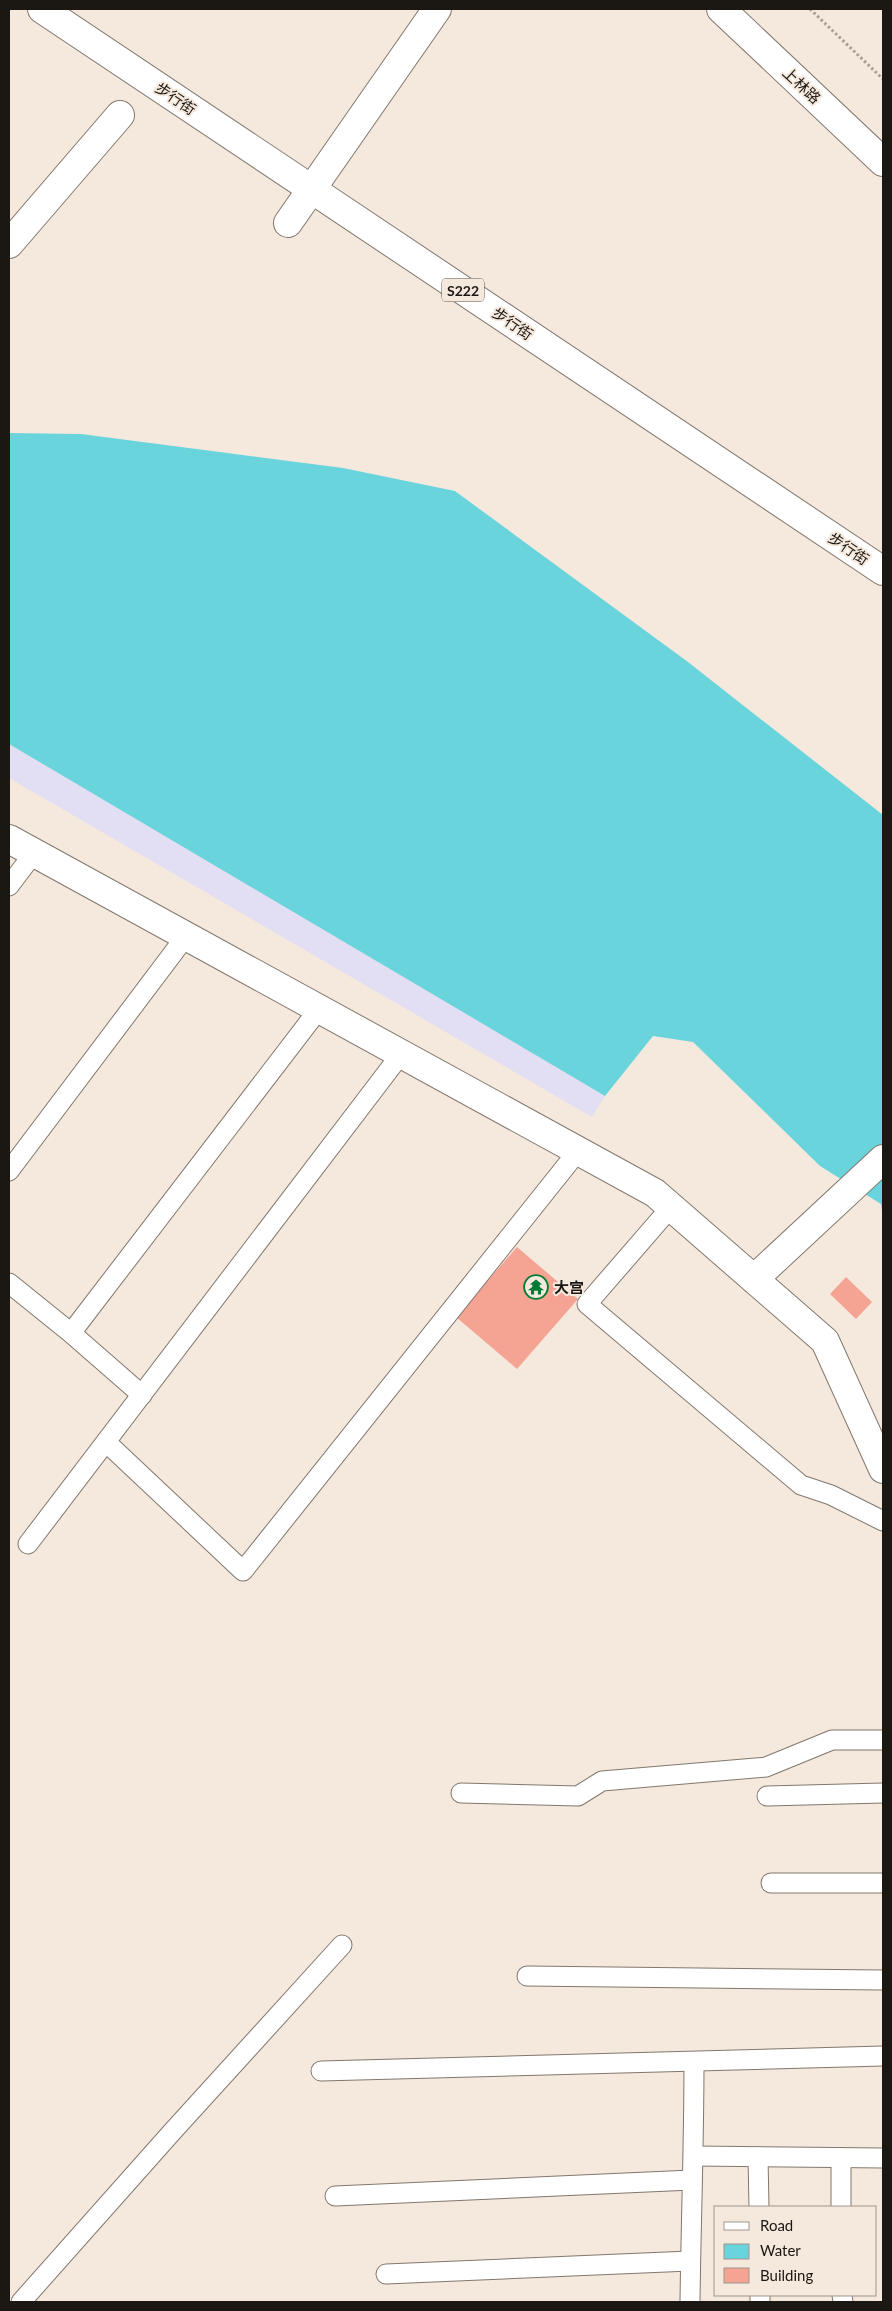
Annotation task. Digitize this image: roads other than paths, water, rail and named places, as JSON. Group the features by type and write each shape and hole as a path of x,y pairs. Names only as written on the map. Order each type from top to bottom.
{"street":[{"name":"步行街","path":"42,9 883,571"},
{"path":"288,223 437,9"},
{"name":"上林路","path":"721,9 883,162"},
{"path":"9,244 120,115"},
{"path":"9,838 655,1193 825,1341 883,1469"},
{"path":"754,1279 883,1159"}],"lane":[{"path":"9,886 34,853"},
{"path":"9,1171 186,936"},
{"path":"71,1333 319,1009"},
{"path":"28,1544 401,1054"},
{"path":"106,1442 243,1572 578,1151"},
{"path":"671,1207 586,1304 801,1485 831,1495 883,1521"},
{"path":"9,1283 71,1333 142,1395"},
{"path":"461,1794 578,1796 602,1781 766,1767 832,1740 883,1740"},
{"path":"767,1796 883,1794"},
{"path":"772,1883 883,1883"},
{"path":"21,2302 178,2125 342,1946"},
{"path":"527,1976 883,1980"},
{"path":"321,2071 883,2056"},
{"path":"690,2302 694,2156 694,2062"},
{"path":"694,2156 883,2158"},
{"path":"758,2157 759,2206"},
{"path":"841,2158 841,2206"},
{"path":"336,2196 692,2180"},
{"path":"386,2274 690,2261"}],"water":[{"path":"9,433 81,434 343,468 455,491 688,662 883,815 883,1216 881,1204 820,1166 693,1042 653,1036 605,1096 9,744"}],"place":[{"name":"大宫","path":"536,1287"}]}
